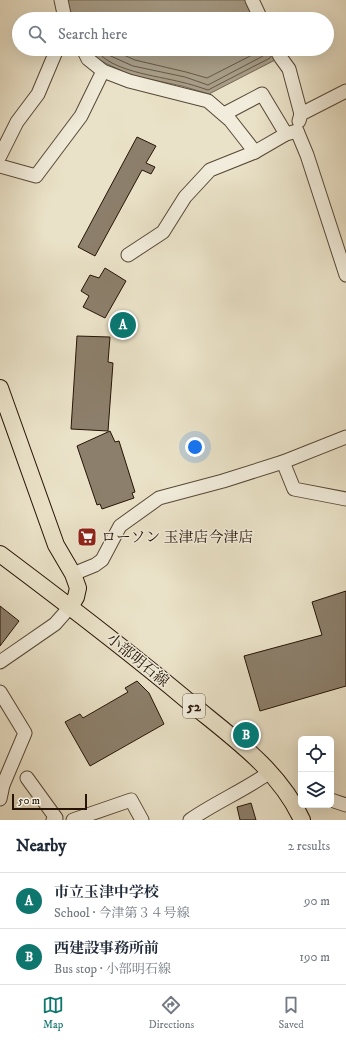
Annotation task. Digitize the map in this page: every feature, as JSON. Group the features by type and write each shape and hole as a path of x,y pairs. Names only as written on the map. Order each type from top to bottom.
{"main road":[{"path":"0,388 56,545 73,574 78,588 76,597 70,606"},
{"name":"小部明石線","path":"0,554 70,606 235,739 270,772 299,810"}],"street":[{"path":"61,0 64,12"},
{"path":"252,0 258,12"},
{"path":"0,156 17,122 38,94 54,56"},
{"path":"86,56 103,71 129,81 208,101 230,120 255,152"},
{"path":"280,56 289,68 301,114"},
{"path":"0,166 36,176 81,116 103,71"},
{"path":"128,255 163,232 185,197 210,170 255,152 291,132 301,114 346,91"},
{"path":"224,114 262,94 291,132 307,155 346,275"},
{"path":"73,574 95,565 102,560 120,526 159,498 223,481 283,462 346,437"},
{"path":"283,462 294,489 346,499"},
{"path":"0,662 55,624 70,606"},
{"path":"0,692 25,733 3,785 0,799"},
{"path":"190,820 270,772"},
{"path":"27,778 56,818 53,820"},
{"path":"73,820 131,800 142,820"},
{"path":"334,801 346,805"}],"water":[{"path":"67,0 247,0 253,12 70,12"},
{"path":"95,56 276,56 277,59 209,94 182,86 130,75 97,59"}],"building":[{"path":"137,137 156,146 146,163 155,167 151,174 142,170 95,256 78,247"},
{"path":"105,268 126,281 105,318 83,307 89,296 81,291 90,275 99,278"},
{"path":"77,336 110,337 108,362 113,363 108,431 71,429"},
{"path":"110,431 115,442 119,441 135,492 132,493 134,498 102,509 100,504 97,505 77,446"},
{"path":"346,591 346,686 260,711 244,656 322,635 312,602"},
{"path":"0,606 19,621 0,646"},
{"path":"137,681 149,693 164,724 90,766 65,722 80,714 83,718 128,692 125,688"},
{"path":"251,803 256,820 240,820 237,807"}],"place":[{"name":"市立玉津中学校","path":"123,325"},
{"name":"ローソン 玉津店今津店","path":"87,537"},
{"name":"西建設事務所前","path":"246,735"}]}
